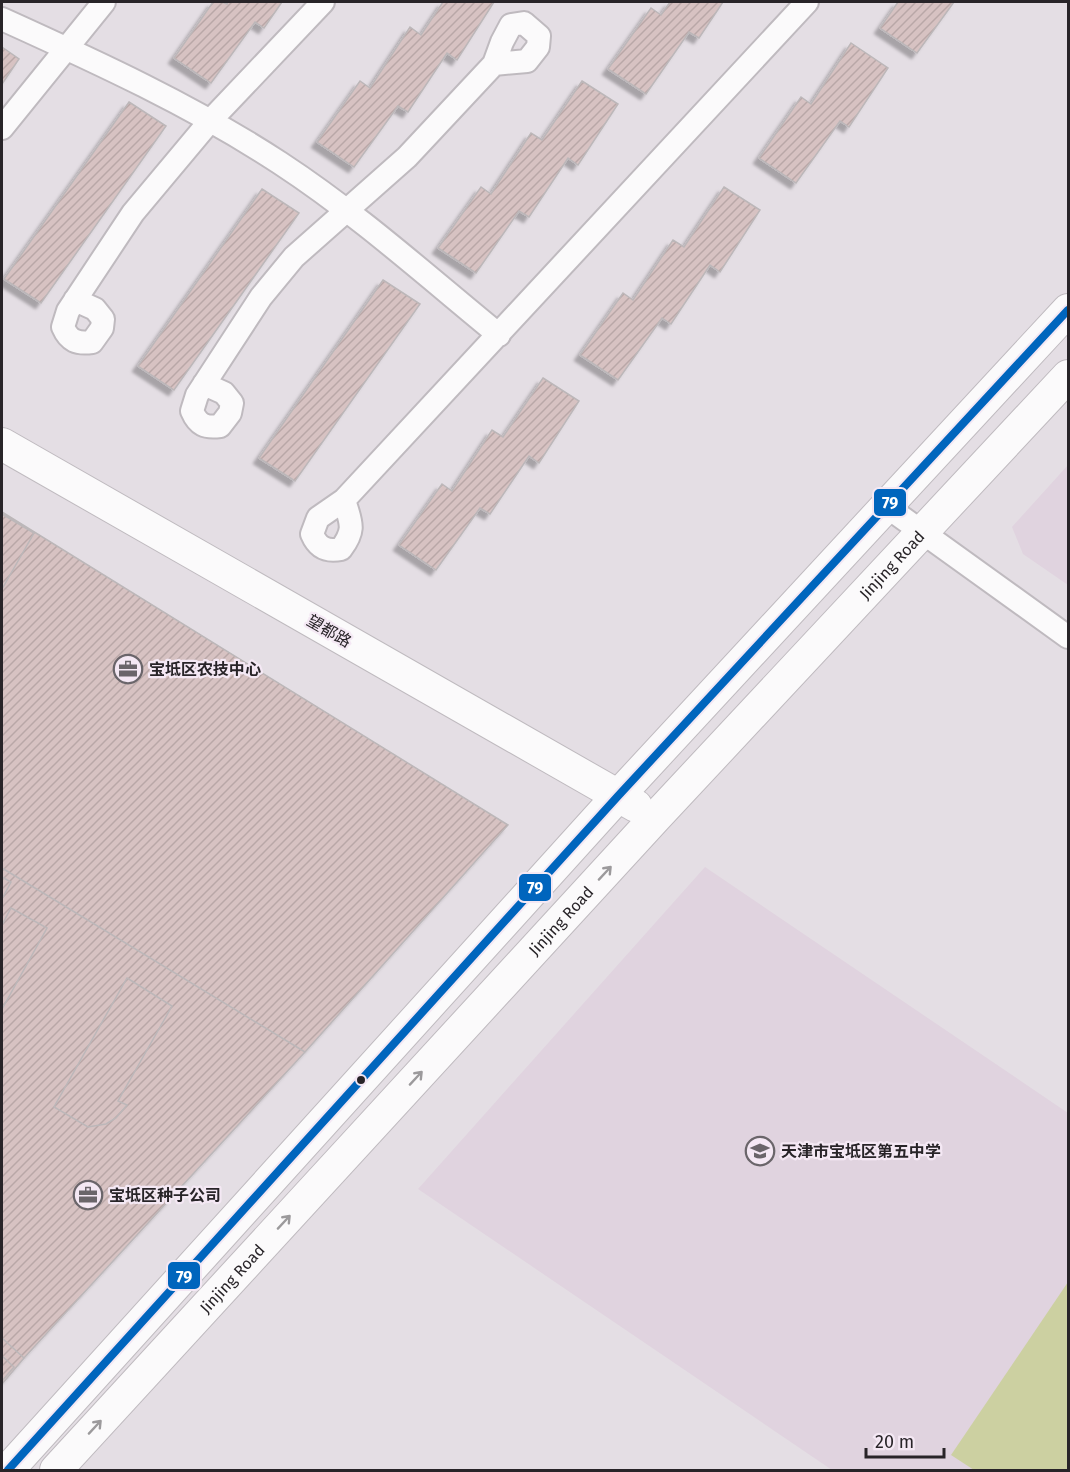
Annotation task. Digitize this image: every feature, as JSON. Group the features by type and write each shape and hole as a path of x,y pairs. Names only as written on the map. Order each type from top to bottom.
{"main road":[{"path":"8,1470 618,796 1068,310"},
{"name":"Jinjing Road","path":"56,1470 656,818 1068,376"},
{"name":"望都路","path":"2,444 656,818"}],"street":[{"path":"2,128 104,2"},
{"path":"75,300 133,213 210,122 323,2"},
{"path":"344,500 807,2"},
{"path":"2,19 183,105 281,164 346,211 499,335"},
{"path":"204,384 261,297 294,257 407,157 494,64"},
{"path":"886,506 1068,637"}],"shaded area":[{"path":"1068,465 1068,585 1023,554 1012,527"},
{"name":"天津市宝坻区第五中学","path":"705,867 1068,1113 1068,1470 832,1470 418,1189"}],"green space":[{"path":"1068,1282 1068,1470 974,1470 951,1455"}],"building":[{"path":"213,2 227,4 228,2 282,2 264,28 255,22 211,83 174,58"},
{"path":"443,2 494,2 457,60 447,53 408,112 398,106 354,167 317,142 360,81 370,88 410,27 421,35"},
{"path":"670,2 723,2 699,38 689,32 646,94 608,69 651,8 661,15"},
{"path":"898,2 954,2 917,53 880,28"},
{"path":"851,43 888,68 849,127 840,121 796,183 759,158 801,97 811,104"},
{"path":"2,47 19,59 2,84"},
{"path":"582,81 618,104 578,165 568,158 529,217 519,211 476,273 438,248 481,187 491,194 531,133 542,140"},
{"path":"129,102 166,126 41,303 4,279"},
{"path":"724,187 760,210 720,272 710,265 671,324 662,318 618,380 580,355 623,293 633,300 673,240 684,247"},
{"path":"262,189 299,213 174,390 138,366"},
{"path":"383,280 420,304 295,481 259,458"},
{"path":"543,378 579,401 539,463 529,456 490,514 480,508 436,570 399,545 442,484 452,491 492,430 503,437"},
{"name":"宝坻区农技中心","path":"2,512 508,825 305,1052 2,868"},
{"path":"2,514 34,533 2,589"},
{"name":"宝坻区种子公司","path":"2,868 305,1052 24,1358 2,1338"},
{"path":"2,877 11,882 2,899"},
{"path":"11,908 47,928 2,1009 2,925"},
{"path":"127,978 172,1006 118,1101 127,1105 116,1118 106,1124 88,1127 54,1107"},
{"path":"2,1338 24,1358 2,1384"},
{"path":"2,1356 14,1367 2,1381"}],"transit line":[{"name":"79","path":"8,1470 618,796 1068,310"}],"place":[{"name":"宝坻区农技中心","path":"128,669"},
{"name":"天津市宝坻区第五中学","path":"760,1151"},
{"name":"宝坻区种子公司","path":"88,1195"}]}
